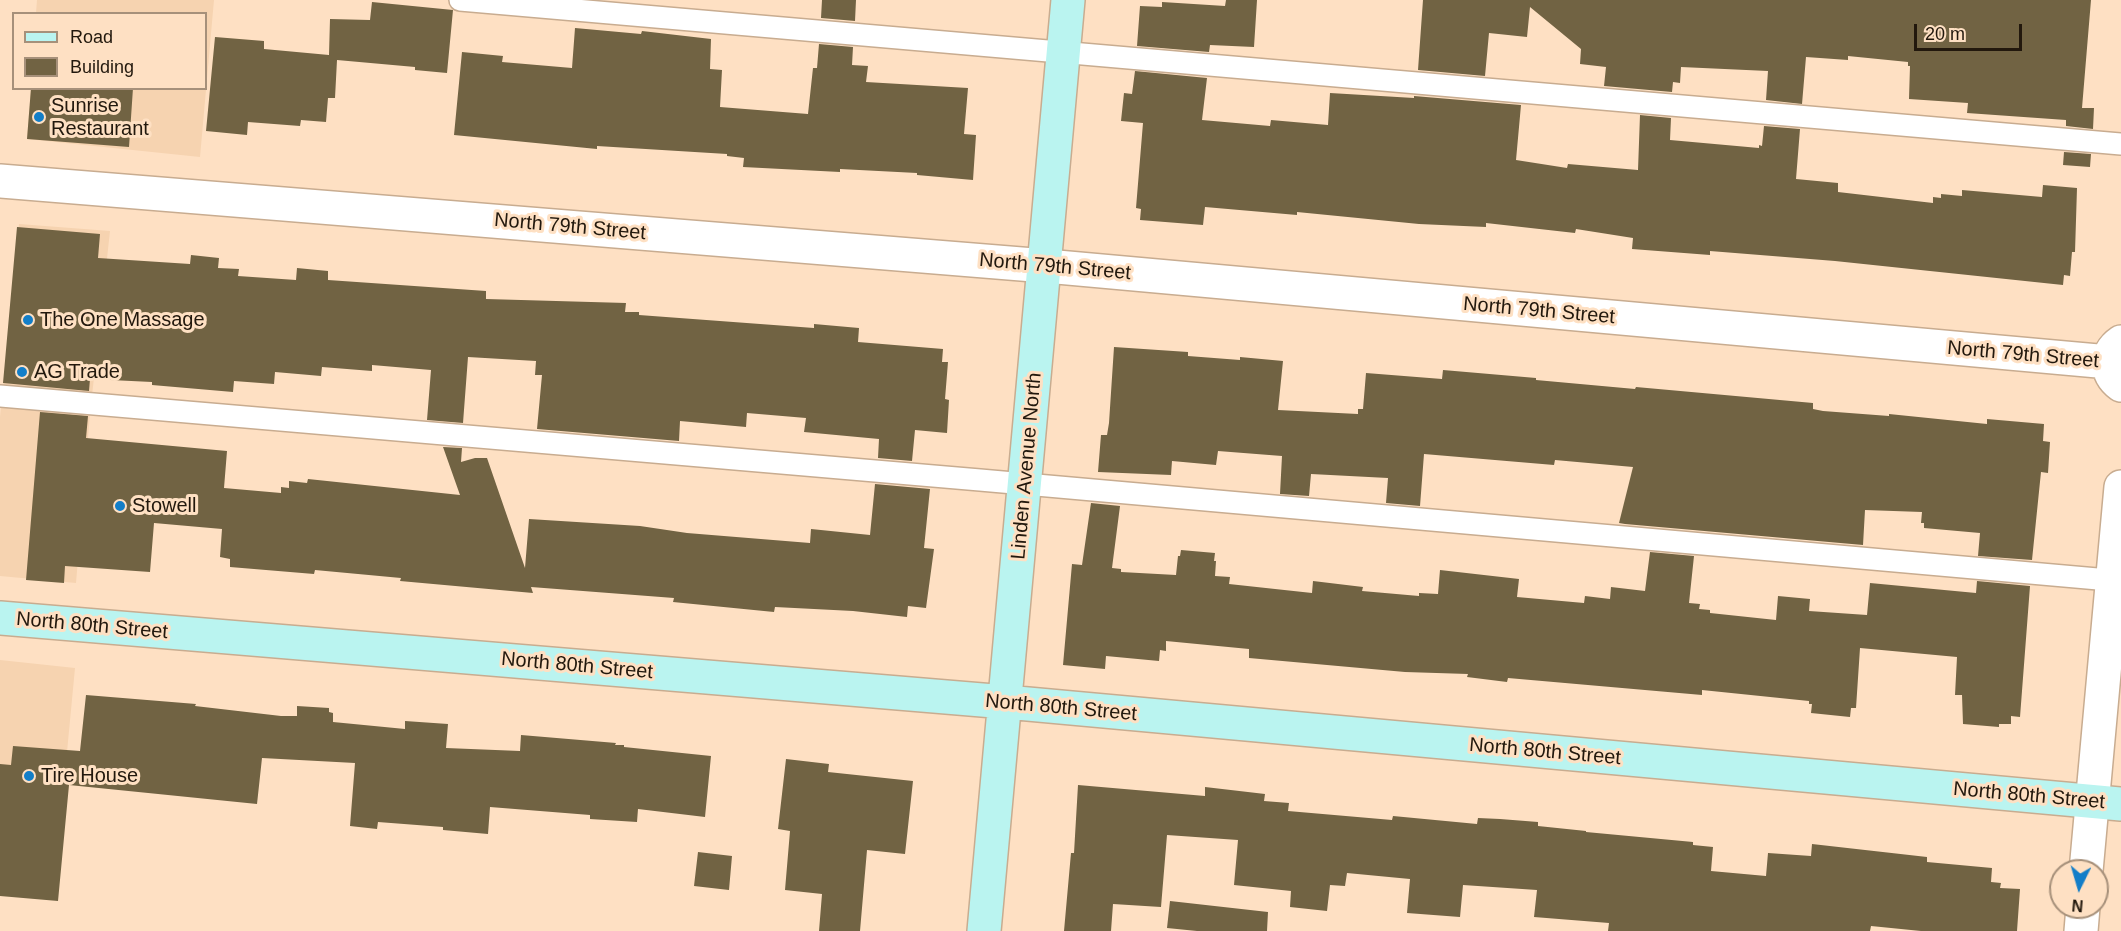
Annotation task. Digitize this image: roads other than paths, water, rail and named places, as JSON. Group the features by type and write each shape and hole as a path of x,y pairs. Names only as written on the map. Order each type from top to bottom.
{"street":[{"name":"Linden Avenue North","path":"984,931 1046,266 1068,0"},
{"name":"North 79th Street","path":"0,181 1046,266 2117,363"},
{"path":"2090,859 2107,803 2121,487"},
{"name":"North 80th Street","path":"0,618 1006,702 2107,803"}],"lane":[{"path":"460,0 2121,144"},
{"path":"0,396 2117,581"}],"place":[{"name":"Sunrise Restaurant","path":"39,117"},
{"name":"The One Massage","path":"28,320"},
{"name":"AG Trade","path":"22,372"},
{"name":"Stowell","path":"120,506"},
{"name":"Tire House","path":"29,776"}]}
